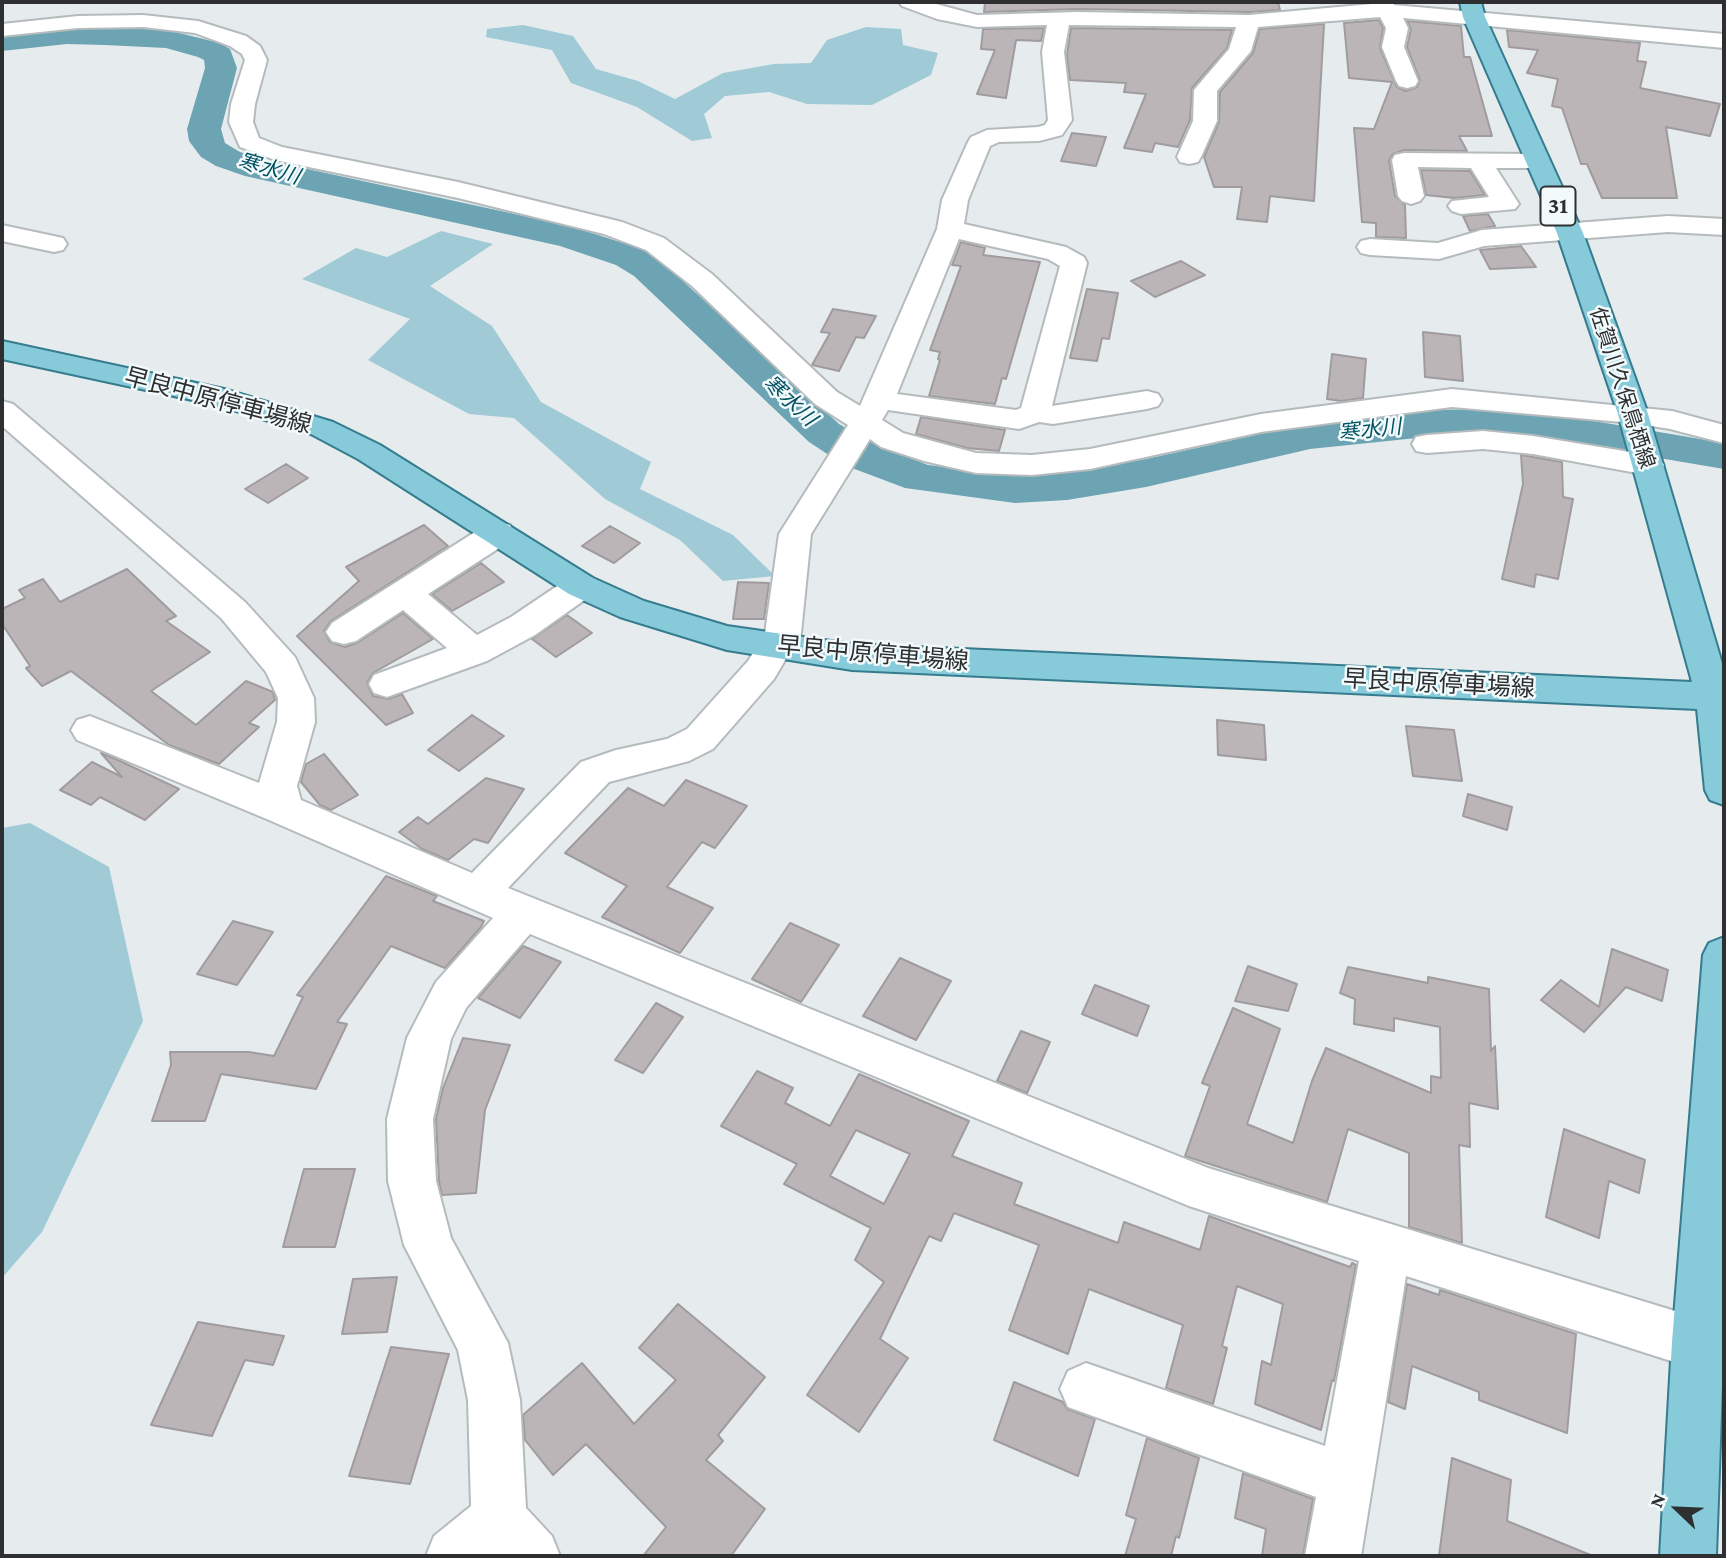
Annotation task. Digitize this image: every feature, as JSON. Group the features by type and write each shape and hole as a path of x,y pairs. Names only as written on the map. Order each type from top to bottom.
{"main road":[{"name":"佐賀川久保鳥栖線","path":"1472,9 1570,233 1633,414 1719,697 1724,790"},
{"name":"早良中原停車場線","path":"2,350 224,398 322,428 369,452 581,586 632,610 678,625 777,647 852,657 1719,697"},
{"path":"1688,1556 1711,1347 1724,955"}],"street":[{"path":"909,2 977,21 1059,20 1163,11 1249,21 1364,13 1383,6 1472,9 1608,23 1724,41"},
{"path":"1383,6 1390,13 1397,28 1393,47 1407,81"},
{"path":"477,894 595,772 616,764 676,751 700,739 761,670 777,647 783,633 795,534 871,412 950,229 955,200 980,142 995,135 1039,134 1054,130 1060,120 1052,52 1059,20"},
{"path":"2,30 78,22 144,21 198,27 238,41 252,51 256,60 242,113 243,133 249,142 275,153 458,190 613,228 655,244 702,281 826,398 871,412 1019,420 1035,413 1053,415 1147,400"},
{"path":"1189,157 1205,121 1205,90 1222,75 1240,51 1249,21"},
{"path":"1411,196 1405,160 1538,161"},
{"path":"1461,206 1506,204 1479,161"},
{"path":"1370,247 1438,251 1482,238 1668,224 1724,227"},
{"path":"950,229 973,232 1057,253 1073,262 1035,413"},
{"path":"2,233 54,244"},
{"path":"871,412 892,440 935,454 976,463 1031,465 1090,459 1261,423 1452,398 1633,414 1672,420 1724,434"},
{"path":"2,410 233,610 282,666 296,698 296,722 278,786 284,809"},
{"path":"1427,444 1483,440 1533,444 1648,466"},
{"path":"344,632 498,533"},
{"path":"387,684 474,652 523,626 581,586"},
{"path":"406,594 474,652"},
{"path":"90,730 284,809 523,914 1206,1190 1711,1347"},
{"path":"454,1556 515,1537 495,1400 482,1343 428,1245 412,1181 410,1119 429,1038 451,995 523,914"},
{"path":"1333,1556 1385,1245"},
{"path":"1086,1389 1346,1481"}],"shaded area":[{"path":"523,25 573,36 596,69 638,81 675,99 723,73 774,64 811,63 827,40 866,27 901,29 903,45 938,53 931,75 872,105 807,104 769,92 725,96 704,114 712,138 692,141 637,107 571,83 552,50 486,37 487,29"},
{"path":"441,231 493,244 430,286 492,326 541,402 651,462 640,489 733,535 775,576 723,581 680,540 605,499 514,418 469,414 368,360 410,319 302,279 356,248 387,257"},
{"path":"30,823 109,867 143,1021 42,1232 2,1278 2,828"}],"building":[{"path":"985,2 1278,2 1280,10 1249,12 1077,9 984,12"},
{"path":"1379,20 1383,28 1380,48 1397,87 1406,91 1417,87 1420,80 1407,47 1411,29 1407,21 1461,26 1464,57 1470,57 1492,136 1459,136 1467,151 1404,150 1393,154 1389,160 1395,196 1405,205 1406,238 1376,237 1376,223 1362,222 1354,128 1374,129 1392,82 1349,78 1344,23"},
{"path":"1324,24 1314,201 1270,196 1267,222 1237,219 1242,187 1214,187 1204,157 1219,122 1220,92 1253,53 1260,29"},
{"path":"1044,28 1041,41 1016,40 1006,98 977,94 995,50 981,49 983,29"},
{"path":"1071,28 1232,30 1227,48 1192,88 1190,120 1178,147 1155,143 1152,152 1124,148 1146,94 1124,92 1126,83 1070,80 1067,55"},
{"path":"1507,30 1640,43 1637,61 1646,62 1640,88 1720,104 1710,136 1666,127 1677,198 1602,198 1587,164 1581,164 1562,108 1552,106 1558,79 1527,73 1538,50 1509,47"},
{"path":"1072,133 1106,137 1096,166 1061,161"},
{"path":"1421,170 1470,171 1485,195 1454,198 1426,195"},
{"path":"1488,214 1495,226 1470,231 1463,216"},
{"path":"961,242 985,248 983,255 1040,262 1006,379 1002,378 995,404 929,396 940,360 940,352 930,350 961,266 952,265"},
{"path":"1521,246 1536,267 1490,269 1480,250"},
{"path":"1181,261 1205,275 1155,297 1131,281"},
{"path":"1087,289 1118,293 1109,339 1102,338 1097,361 1070,358"},
{"path":"833,309 876,316 864,338 856,337 839,371 812,365 830,333 821,332"},
{"path":"1423,332 1460,336 1463,381 1425,377"},
{"path":"1332,354 1366,359 1363,398 1341,401 1327,399"},
{"path":"921,417 1005,430 999,451 967,448 916,434"},
{"path":"1521,455 1562,462 1563,497 1573,499 1558,579 1536,574 1534,587 1502,579 1523,484"},
{"path":"286,464 308,478 268,503 245,489"},
{"path":"424,525 448,546 331,621 324,631 330,642 345,647 357,643 403,613 433,639 373,673 367,683 373,696 388,699 402,694 413,713 386,725 297,636 359,581 346,567"},
{"path":"610,526 640,543 614,563 582,546"},
{"path":"481,563 504,582 452,611 432,594"},
{"path":"127,569 176,616 166,621 210,652 151,691 196,725 246,681 273,692 275,700 249,723 259,727 219,764 169,745 71,671 42,686 26,668 30,666 2,624 2,609 25,598 19,590 43,579 60,602"},
{"path":"738,582 769,583 764,619 733,619"},
{"path":"567,615 592,633 556,657 532,639"},
{"path":"472,715 504,736 459,771 428,750"},
{"path":"1217,720 1264,725 1266,760 1218,755"},
{"path":"1406,726 1454,730 1462,781 1413,776"},
{"path":"101,753 179,789 145,820 100,797 91,805 60,790 92,762 122,777"},
{"path":"324,754 358,795 331,810 320,805 301,782 306,764"},
{"path":"486,778 524,789 488,843 474,839 448,860 422,849 399,832 418,817 428,824"},
{"path":"686,780 747,806 715,848 702,842 667,887 713,908 680,953 602,917 627,886 565,853 628,788 664,806"},
{"path":"1468,794 1512,807 1507,830 1463,816"},
{"path":"386,876 437,896 433,901 484,921 445,968 391,946 337,1022 347,1024 316,1089 221,1074 205,1121 152,1121 171,1065 170,1052 249,1052 274,1056 303,997 297,995"},
{"path":"233,921 273,932 237,985 197,974"},
{"path":"790,923 839,945 801,1002 752,979"},
{"path":"523,946 561,962 520,1018 478,998"},
{"path":"1612,949 1668,970 1662,1001 1626,987 1584,1032 1541,1000 1561,980 1599,1007"},
{"path":"900,958 951,981 916,1040 863,1016"},
{"path":"1248,966 1297,984 1288,1011 1235,1001"},
{"path":"1348,967 1428,983 1428,977 1489,989 1491,1051 1495,1046 1498,1109 1469,1103 1470,1147 1459,1145 1462,1243 1409,1227 1409,1153 1348,1129 1327,1202 1185,1156 1210,1086 1202,1083 1233,1008 1280,1029 1247,1124 1293,1143 1312,1081 1326,1048 1431,1093 1431,1076 1441,1078 1440,1027 1394,1018 1394,1031 1354,1024 1355,999 1340,993"},
{"path":"1095,985 1149,1006 1137,1036 1082,1014"},
{"path":"656,1003 683,1017 643,1073 615,1060"},
{"path":"1021,1031 1050,1042 1027,1093 997,1081"},
{"path":"463,1038 510,1045 485,1110 476,1193 442,1195 436,1119 443,1088"},
{"path":"757,1071 793,1088 785,1103 830,1126 859,1074 969,1121 952,1156 1022,1183 1014,1204 1118,1243 1124,1222 1200,1250 1209,1216 1350,1267 1352,1263 1356,1265 1334,1381 1332,1380 1321,1430 1255,1404 1262,1361 1271,1365 1283,1304 1237,1286 1222,1346 1227,1348 1213,1404 1166,1388 1183,1325 1089,1289 1068,1354 1009,1330 1039,1245 954,1213 941,1241 929,1236 880,1339 908,1358 859,1432 807,1395 884,1282 855,1260 871,1228 784,1184 797,1164 721,1126","holes":["856,1130 910,1154 884,1204 830,1176"]},
{"path":"1564,1129 1645,1160 1639,1193 1609,1181 1599,1238 1546,1217"},
{"path":"304,1169 355,1169 335,1247 283,1247"},
{"path":"397,1277 387,1332 342,1334 353,1279"},
{"path":"1407,1284 1439,1295 1440,1290 1576,1334 1567,1433 1479,1400 1479,1392 1412,1366 1405,1409 1388,1402"},
{"path":"678,1304 765,1377 718,1435 723,1441 706,1460 765,1509 731,1556 643,1556 666,1527 586,1444 553,1475 525,1440 523,1415 582,1363 634,1424 676,1380 639,1348"},
{"path":"198,1322 284,1336 273,1365 245,1360 212,1436 151,1425"},
{"path":"391,1347 449,1354 410,1484 349,1476"},
{"path":"1014,1382 1063,1402 1067,1409 1095,1419 1078,1476 994,1440"},
{"path":"1147,1438 1199,1458 1179,1538 1176,1536 1171,1556 1125,1556 1136,1519 1126,1515"},
{"path":"1452,1458 1511,1480 1507,1521 1593,1556 1439,1556"},
{"path":"1243,1473 1313,1499 1303,1556 1262,1556 1266,1529 1235,1518"}],"waterway":[{"name":"寒水川","path":"2,42 67,35 105,36 167,39 209,50 219,56 221,68 204,129 206,141 213,150 228,159 257,169 570,237 629,257 647,268 824,433 860,455 921,478 1015,489 1067,486 1146,473 1310,436 1436,423 1517,421 1724,456"}]}
